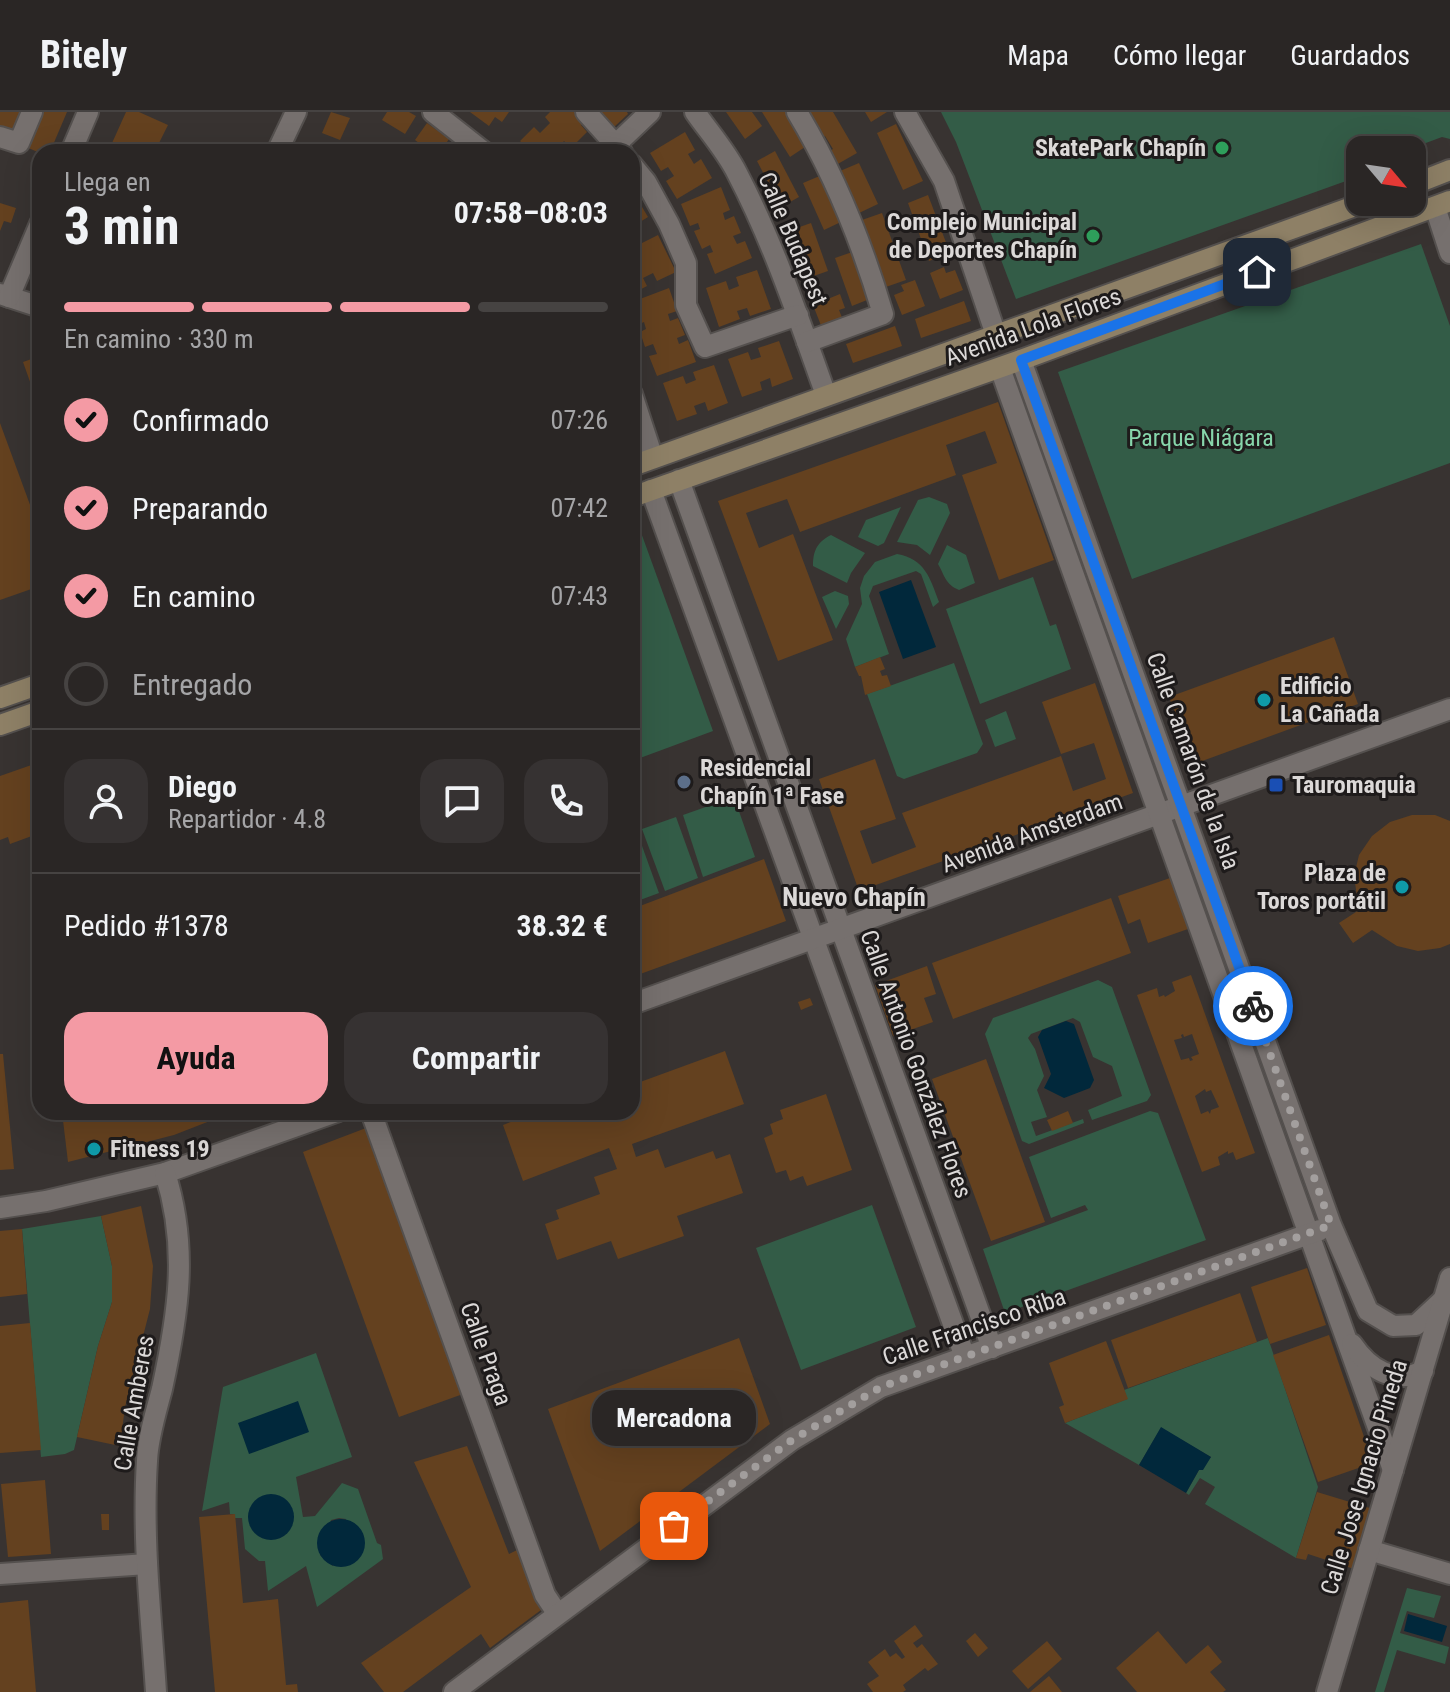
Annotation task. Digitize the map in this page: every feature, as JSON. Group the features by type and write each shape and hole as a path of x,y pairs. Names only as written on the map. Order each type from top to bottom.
{"main road":[{"path":"1426,179 1450,170"},
{"name":"Avenida Lola Flores","path":"642,494 1000,368 1442,204"},
{"name":"Avenida Lola Flores","path":"640,463 1346,209"},
{"path":"0,698 32,687"},
{"path":"0,725 32,714"}],"street":[{"path":"0,137 19,143 32,112"},
{"path":"74,144 88,112"},
{"path":"281,144 296,112"},
{"path":"433,112 474,144"},
{"path":"586,112 610,144"},
{"path":"621,144 650,112"},
{"name":"Calle Budapest","path":"695,112 736,170 764,229 826,395"},
{"path":"797,112 845,206 883,314 807,342"},
{"path":"905,112 944,181 996,335"},
{"path":"640,175 669,224 686,263 686,305 705,347 798,315"},
{"path":"1442,204 1450,253"},
{"path":"32,240 4,295 32,304"},
{"name":"Calle Camarón de la Isla","path":"1021,360 1331,1225 1368,1311 1420,1345 1424,1366 1409,1377 1397,1377 1378,1370 1360,1355 1343,1332"},
{"name":"Calle Camarón de la Isla","path":"1000,368 1393,1470"},
{"path":"640,418 653,458"},
{"name":"Calle Antonio González Flores","path":"679,480 992,1348"},
{"path":"642,494 814,938 965,1357"},
{"name":"Avenida Amsterdam","path":"640,1001 1450,709"},
{"path":"0,1208 46,1201 165,1173 314,1120"},
{"name":"Calle Praga","path":"374,1120 545,1595 557,1613"},
{"name":"Calle Amberes","path":"156,1692 147,1564 147,1457 173,1336 181,1277 175,1204 165,1173"},
{"path":"1309,1235 1331,1225"},
{"name":"Calle Francisco Riba","path":"454,1692 792,1440 881,1387 1309,1235"},
{"name":"Calle Jose Ignacio Pineda","path":"1327,1692 1450,1278"},
{"path":"1393,1326 1416,1325 1443,1300"},
{"path":"1369,1550 1450,1574"},
{"path":"0,1574 147,1564"}],"green space":[{"name":"Complejo Municipal de Deportes Chapín","path":"941,112 1450,112 1450,139 1442,137 1426,143 1426,136 1346,136 1346,181 1016,299 956,142"},
{"name":"Parque Niágara","path":"1421,244 1450,326 1450,463 1132,579 1058,372"},
{"path":"929,497 947,504 950,513 930,555 917,545 897,542 918,500"},
{"path":"901,507 884,543 878,546 858,537 866,520"},
{"path":"640,530 713,731 640,758"},
{"path":"831,535 865,553 847,583 813,566 817,548"},
{"path":"947,545 966,555 975,583 959,590 948,582 938,564"},
{"path":"897,554 920,565 939,602 933,607 921,574 916,571 873,586 869,596 889,654 855,667 846,639 862,604 860,588 864,576 875,562"},
{"path":"1033,577 1050,626 1056,624 1071,669 980,704 946,609"},
{"path":"835,591 848,596 849,604 836,629 822,597"},
{"path":"954,663 983,744 977,753 904,779 897,776 867,694"},
{"path":"1006,711 1016,739 995,747 985,720"},
{"path":"734,797 755,857 703,877 683,815"},
{"path":"676,817 698,878 665,891 642,829"},
{"path":"640,840 659,893 640,900"},
{"path":"1098,980 1112,987 1151,1095 1147,1101 1092,1120 1088,1110 1122,1096 1112,1066 1093,1057 1080,1022 1073,1018 1031,1034 1028,1038 1044,1076 1037,1090 1047,1117 1031,1122 1036,1136 1083,1119 1084,1123 1029,1144 1022,1141 985,1034 993,1018"},
{"path":"1150,1111 1158,1113 1206,1240 1005,1313 983,1249 1088,1210 1085,1205 1051,1218 1029,1157"},
{"path":"872,1205 916,1327 801,1370 756,1248"},
{"path":"101,1216 112,1266 112,1302 98,1346 74,1450 41,1457 22,1229"},
{"path":"1268,1338 1318,1487 1296,1558 1205,1504 1215,1487 1200,1478 1189,1495 1186,1493 1199,1470 1211,1457 1161,1428 1139,1465 1065,1423 1127,1399 1124,1390"},
{"path":"316,1353 352,1457 296,1477 303,1517 315,1516 342,1483 358,1489 377,1543 381,1545 383,1559 317,1607 306,1566 268,1591 265,1561 259,1561 245,1549 242,1518 230,1514 229,1502 202,1511 223,1387","holes":["346,1519 333,1566 320,1555 331,1520"]},
{"path":"1407,1588 1441,1596 1434,1618 1407,1611 1400,1633 1449,1647 1445,1664 1397,1650 1384,1692 1375,1692"}],"water":[{"path":"911,580 936,647 903,659 879,592"},
{"path":"1066,1021 1074,1024 1094,1080 1090,1088 1064,1098 1044,1088 1051,1074 1038,1037 1042,1030"},
{"path":"298,1401 309,1432 249,1454 238,1423"},
{"path":"1161,1427 1211,1457 1203,1470 1199,1470 1186,1493 1139,1465"},
{"path":"271,1494 287,1501 294,1517 287,1533 271,1540 255,1533 248,1517 255,1501"},
{"path":"341,1519 350,1520 358,1526 364,1534 364,1552 358,1560 350,1566 341,1567 332,1566 324,1560 318,1552 317,1543 318,1534 324,1526 332,1520"},
{"path":"1408,1614 1447,1626 1442,1642 1404,1631"}],"building":[{"path":"0,112 25,112 16,132 0,127"},
{"path":"41,112 67,112 53,144 32,144 32,150 26,147"},
{"path":"126,112 139,112 168,125 158,144 112,144"},
{"path":"331,112 350,118 340,140 322,133"},
{"path":"387,112 409,112 416,116 405,134 382,120"},
{"path":"470,112 509,112 502,122 495,117 489,126"},
{"path":"550,112 578,112 586,120 581,125 587,132 575,144 564,141 561,144 523,144 520,141 534,127 540,133 550,123 545,117"},
{"path":"595,112 627,112 628,114 612,129"},
{"path":"726,112 752,112 762,126 745,139"},
{"path":"762,112 787,112 808,145 790,157"},
{"path":"808,112 833,112 857,153 836,165 828,152 833,149 825,136 821,138"},
{"path":"865,112 887,112 871,122"},
{"path":"427,123 449,139 446,144 420,144 415,140"},
{"path":"896,124 923,181 903,190 877,133"},
{"path":"685,132 695,150 688,154 694,164 701,159 712,178 677,199 666,181 674,176 668,167 661,171 650,153"},
{"path":"775,151 799,197 781,207 757,161"},
{"path":"859,163 878,204 859,213 840,171"},
{"path":"822,175 843,221 824,230 803,183"},
{"path":"721,187 730,210 723,213 725,220 734,216 741,233 733,236 737,244 745,241 752,258 715,274 707,254 713,252 710,245 702,249 694,231 700,229 698,223 690,226 681,204"},
{"path":"928,195 950,253 929,261 908,203"},
{"path":"0,203 16,208 11,223 4,221 0,231"},
{"path":"640,204 648,217 640,222"},
{"path":"882,213 906,280 883,288 859,221"},
{"path":"811,223 828,271 808,278 791,230"},
{"path":"658,235 676,272 657,281 653,273 643,278 647,286 640,290 642,253 640,244"},
{"path":"855,251 872,298 852,306 835,258"},
{"path":"944,267 946,273 955,270 963,290 940,299 930,273"},
{"path":"757,270 771,309 750,316 747,308 737,311 740,319 719,327 706,288 726,281 729,290 739,286 736,277"},
{"path":"915,280 925,306 902,315 894,295 904,291 901,285"},
{"path":"669,288 677,311 668,314 670,321 678,318 685,335 677,338 679,344 688,340 696,362 657,376 649,356 657,354 653,344 645,347 640,332 646,329 644,322 640,324 640,299"},
{"path":"840,294 845,308 839,310 843,320 822,328 813,305"},
{"path":"964,301 971,321 921,338 915,319"},
{"path":"895,326 902,346 853,363 846,344"},
{"path":"779,341 793,379 772,387 770,378 760,382 762,390 742,397 728,359 748,352 751,360 761,357 758,348"},
{"path":"32,359 32,387 23,362"},
{"path":"714,365 728,403 708,411 705,402 694,406 697,414 677,421 663,383 683,376 686,384 696,380 693,372"},
{"path":"998,402 1054,560 999,580 962,475 997,463 985,431 946,445 956,475 800,532 787,499 746,513 759,548 793,534 833,640 778,661 718,501"},
{"path":"0,423 32,510 32,589 0,600"},
{"name":"Edificio La Cañada","path":"1334,637 1358,704 1194,764 1169,697"},
{"path":"880,657 885,669 880,671 882,676 887,675 891,686 865,695 861,676 855,667"},
{"path":"1095,683 1133,793 859,891 819,779 875,759 896,819 860,831 872,864 916,847 902,813 1061,756 1073,791 1106,779 1094,743 1061,754 1042,702"},
{"path":"32,765 32,836 10,844 8,837 0,840 0,776"},
{"name":"Plaza de Toros portátil","path":"1412,815 1435,815 1450,821 1450,944 1418,951 1397,946 1372,930 1353,943 1339,923 1359,910 1354,876 1359,855 1372,836 1390,822"},
{"path":"764,859 786,921 640,974 640,906"},
{"path":"1170,878 1188,929 1148,943 1140,919 1128,924 1118,896"},
{"path":"1111,898 1131,953 953,1019 932,963"},
{"path":"927,966 936,994 924,998 933,1022 893,1036 875,985"},
{"path":"1191,975 1255,1153 1236,1160 1233,1152 1228,1154 1228,1151 1218,1157 1220,1165 1202,1172 1137,995 1157,988 1159,997 1165,997 1175,991 1172,982","holes":["1183,1034 1184,1037 1192,1034 1199,1054 1191,1057 1193,1060 1190,1061 1189,1058 1181,1060 1174,1040 1182,1038","1205,1089 1206,1092 1211,1090 1219,1107 1211,1110 1210,1114 1208,1111 1201,1114 1195,1096"]},
{"path":"810,998 813,1005 801,1010 798,1002"},
{"path":"725,1051 744,1104 632,1144 636,1157 658,1149 665,1168 713,1151 716,1159 730,1154 743,1193 677,1216 684,1236 618,1259 611,1241 557,1260 545,1224 559,1219 556,1210 600,1194 594,1177 617,1169 609,1148 523,1181 503,1125 516,1120 640,1120 640,1082"},
{"path":"0,1054 3,1054 14,1169 0,1170"},
{"path":"986,1059 1045,1222 991,1241 932,1079"},
{"path":"826,1094 852,1170 807,1186 803,1176 790,1181 786,1170 776,1173 764,1138 773,1134 770,1124 783,1119 780,1110"},
{"path":"1068,1111 1073,1123 1052,1131 1047,1120"},
{"name":"Fitness 19","path":"63,1120 212,1120 174,1135 68,1162"},
{"path":"366,1128 463,1394 399,1417 303,1152"},
{"path":"141,1206 153,1266 150,1309 125,1407 120,1446 77,1437 98,1346 112,1302 112,1266 101,1216"},
{"path":"22,1229 27,1294 0,1297 0,1231"},
{"path":"1307,1268 1326,1325 1270,1344 1251,1287"},
{"path":"1240,1293 1257,1342 1128,1388 1111,1340"},
{"path":"30,1323 41,1450 0,1453 0,1326"},
{"path":"1329,1335 1373,1463 1318,1482 1273,1355"},
{"path":"739,1338 770,1424 600,1551 548,1409"},
{"path":"1106,1341 1128,1399 1065,1423 1059,1407 1064,1405 1049,1363"},
{"path":"467,1446 509,1554 519,1549 541,1610 490,1648 481,1634 403,1692 384,1692 361,1663 471,1587 414,1462"},
{"path":"45,1480 51,1554 8,1557 1,1484"},
{"path":"1317,1492 1373,1509 1354,1569 1308,1554 1306,1560 1296,1558"},
{"path":"101,1514 109,1514 109,1530 102,1530"},
{"path":"235,1514 243,1603 278,1599 286,1685 297,1684 298,1692 215,1692 199,1517"},
{"path":"28,1600 36,1692 0,1692 0,1603"},
{"path":"915,1625 923,1636 913,1643 917,1648 922,1644 938,1664 928,1671 925,1668 903,1685 906,1690 903,1692 873,1692 867,1684 879,1676 868,1662 885,1649 890,1657 896,1653 902,1659 905,1657 894,1641"},
{"path":"1158,1631 1186,1664 1208,1645 1222,1662 1210,1672 1226,1690 1137,1692 1116,1668"},
{"path":"975,1633 988,1648 978,1657 966,1641"},
{"path":"1047,1641 1062,1659 1028,1689 1012,1671"},
{"path":"1049,1676 1062,1692 1030,1692"}],"way so far":[{"path":"674,1526 792,1440 881,1387 1280,1246 1331,1225 1253,1006"}],"place":[{"name":"SkatePark Chapín","path":"1222,148"},
{"name":"Complejo Municipal de Deportes Chapín","path":"1093,236"},
{"name":"Edificio La Cañada","path":"1264,700"},
{"name":"Residencial Chapín 1ª Fase","path":"684,782"},
{"name":"Tauromaquia","path":"1276,785"},
{"name":"Plaza de Toros portátil","path":"1402,887"},
{"name":"Fitness 19","path":"94,1149"},
{"name":"Mercadona","path":"674,1526"}],"district":[{"name":"Nuevo Chapín","path":"854,897"}],"route":[{"path":"1253,1006 1021,360 1257,272"}]}
